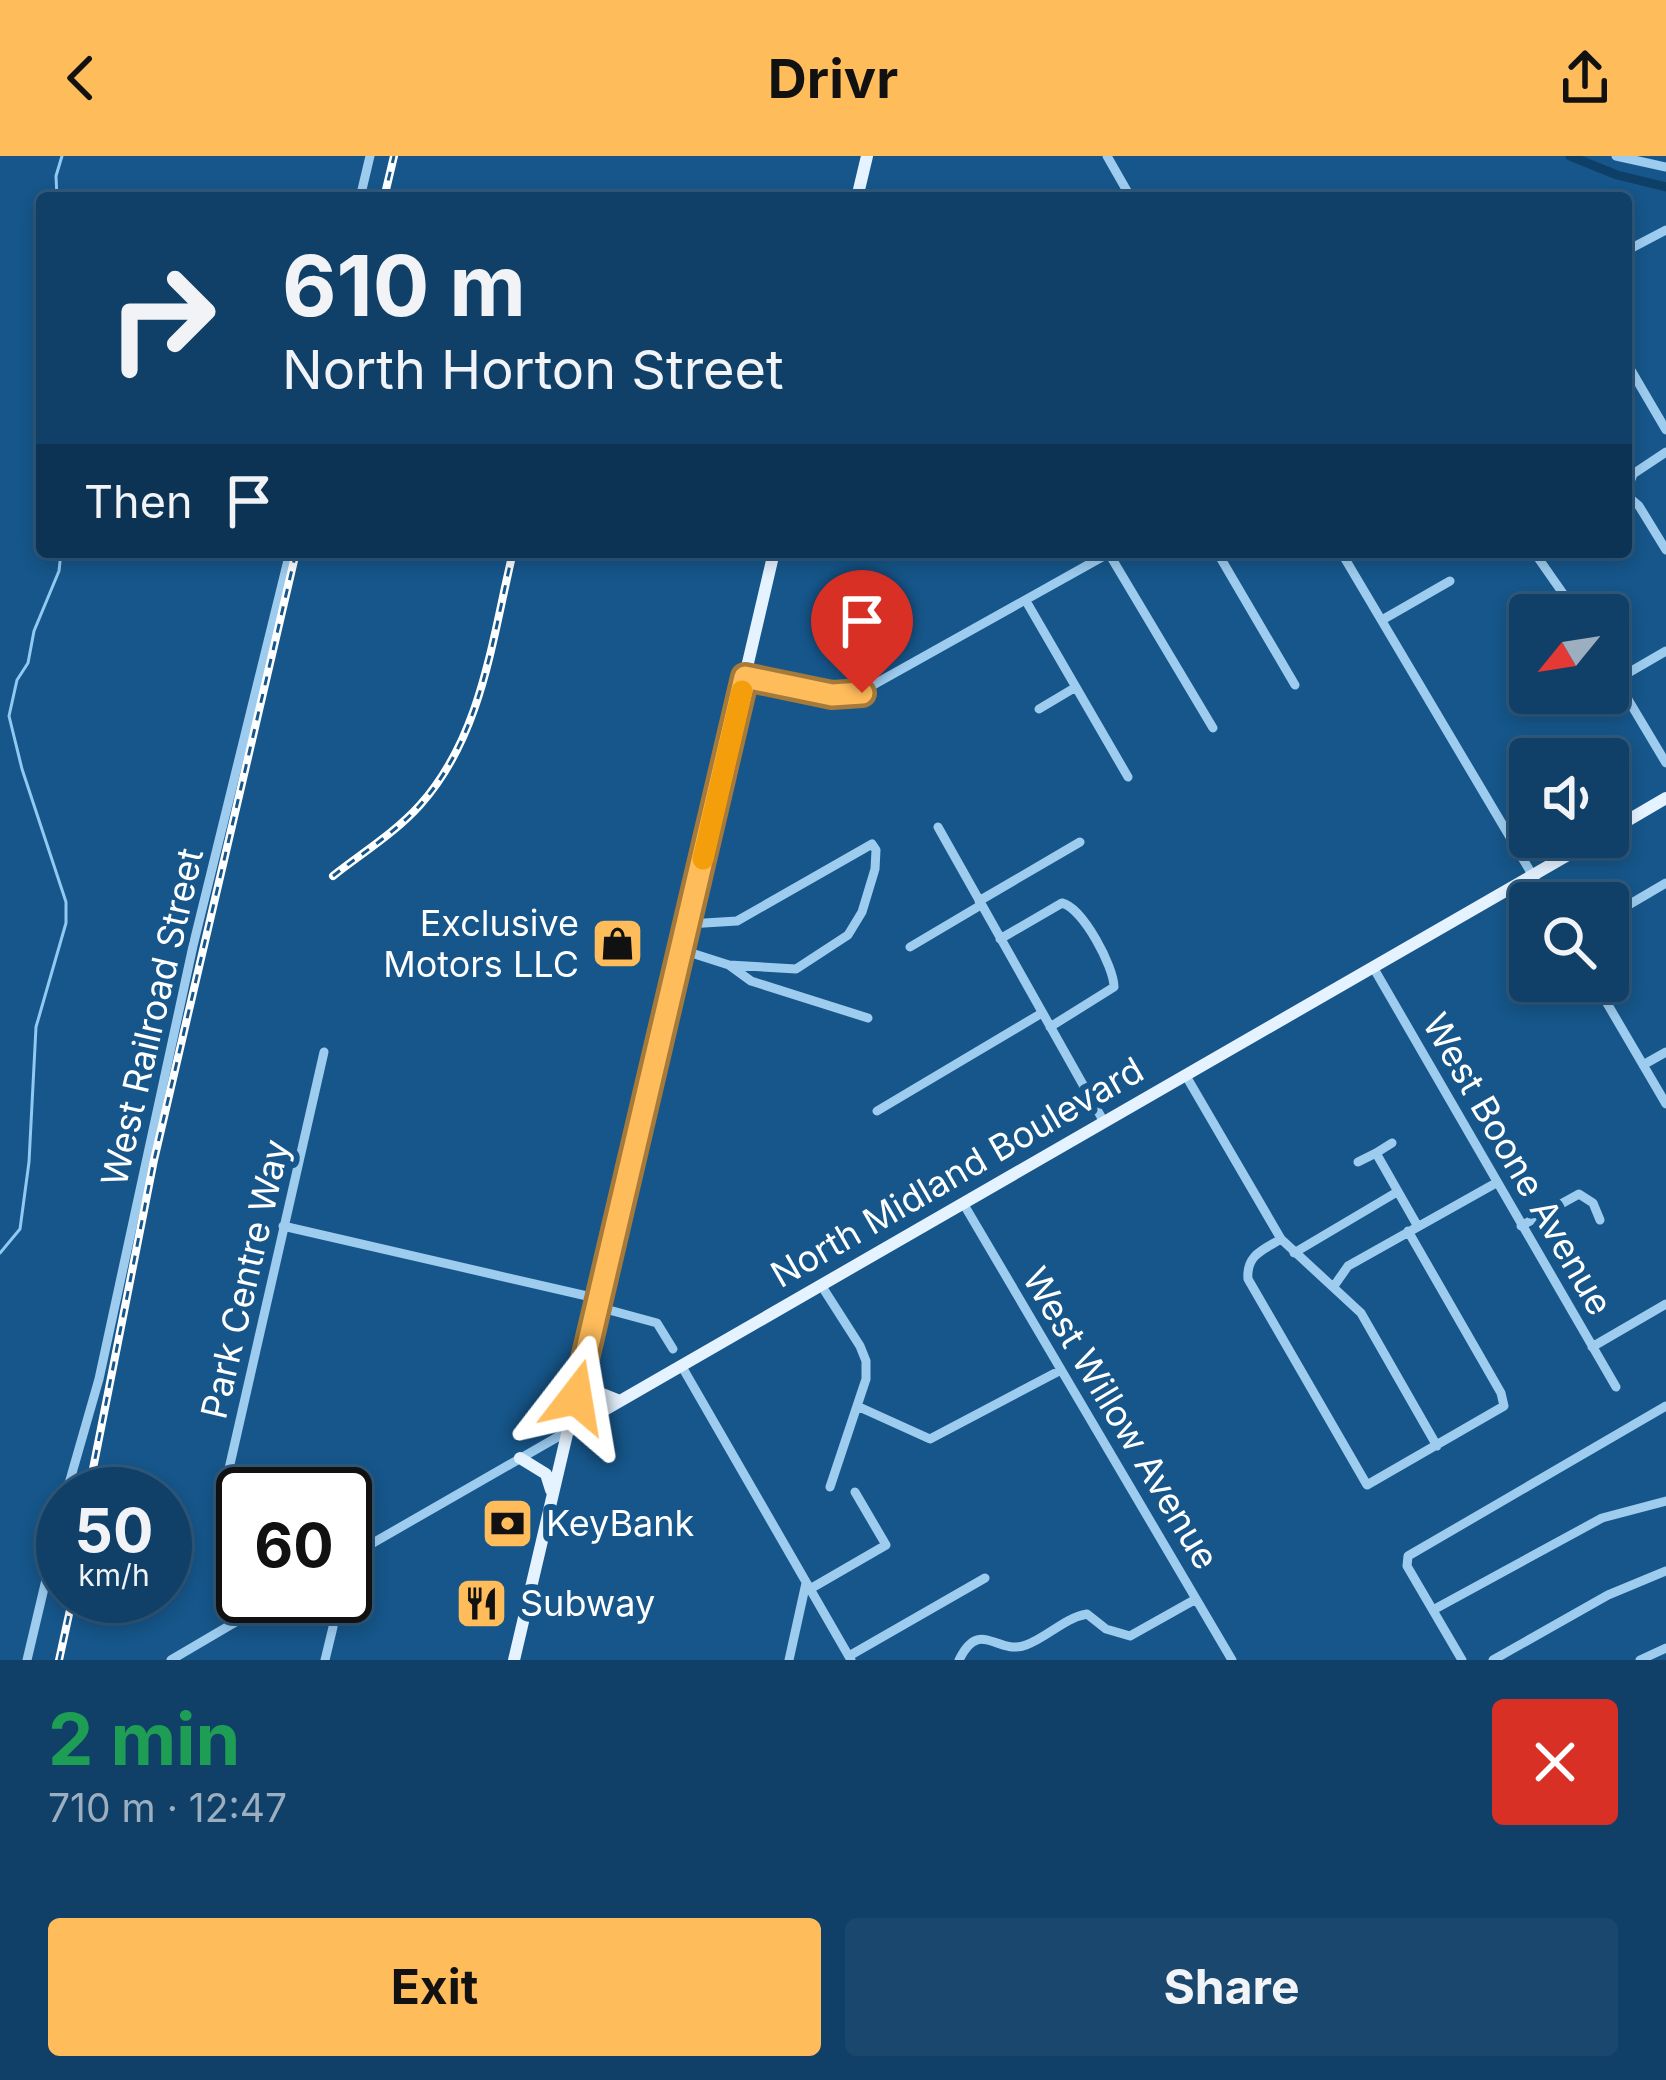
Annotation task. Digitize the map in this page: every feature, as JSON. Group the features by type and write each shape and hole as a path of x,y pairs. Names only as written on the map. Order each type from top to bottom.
{"main road":[{"path":"858,192 867,156"},
{"path":"514,1660 773,558"},
{"path":"1629,819 1666,797"},
{"name":"North Midland Boulevard","path":"568,1431 1564,858"},
{"path":"584,1363 600,1393 620,1401"},
{"path":"520,1458 546,1474 552,1492"}],"street":[{"path":"361,192 370,156"},
{"path":"1107,156 1128,192"},
{"path":"1616,156 1666,167"},
{"path":"1632,248 1664,234"},
{"path":"1632,372 1666,430"},
{"path":"1632,477 1666,452"},
{"path":"1632,499 1666,550"},
{"name":"West Railroad Street","path":"74,1467 99,1379 193,946 289,558"},
{"path":"745,677 832,695 857,694 1099,558"},
{"path":"1113,558 1213,728"},
{"path":"1220,558 1295,685"},
{"path":"1345,558 1537,882"},
{"path":"1538,558 1563,594"},
{"path":"1382,620 1450,581"},
{"path":"1026,601 1128,777"},
{"path":"1629,672 1666,651"},
{"path":"1039,709 1076,687"},
{"path":"1629,702 1666,764"},
{"path":"938,827 1104,1122"},
{"path":"910,947 1080,842"},
{"path":"682,950 729,965 796,969 848,934 862,912 876,850 872,844 736,921 688,924"},
{"path":"1629,905 1666,883"},
{"path":"1000,939 1062,903 1075,907 1085,922 1114,987 1050,1027"},
{"path":"729,965 751,982 868,1018"},
{"name":"West Boone Avenue","path":"1373,967 1616,1388"},
{"path":"1606,1002 1666,1104"},
{"path":"877,1111 1042,1013"},
{"name":"Park Centre Way","path":"229,1467 324,1052"},
{"path":"1643,1065 1666,1052"},
{"path":"1186,1076 1281,1239 1361,1313 1437,1446"},
{"path":"1358,1162 1393,1142"},
{"path":"1281,1239 1253,1256 1247,1265 1248,1279 1367,1485 1504,1406 1376,1153"},
{"path":"1334,1286 1348,1267 1496,1183"},
{"path":"1294,1253 1397,1192"},
{"path":"1521,1226 1579,1194 1593,1203 1600,1220"},
{"name":"West Willow Avenue","path":"963,1203 1232,1660"},
{"path":"284,1226 587,1296 598,1307 657,1323 673,1349"},
{"path":"821,1285 866,1361 866,1379 830,1487"},
{"path":"1592,1347 1666,1304"},
{"path":"681,1365 850,1658 985,1578"},
{"path":"857,1406 930,1439 1061,1370"},
{"path":"1462,1660 1406,1561 1415,1550 1666,1406"},
{"name":"North Midland Boulevard","path":"372,1543 568,1431"},
{"path":"789,1660 808,1586 886,1545 855,1492"},
{"path":"1433,1610 1602,1518 1666,1501"},
{"path":"1493,1660 1608,1595 1666,1571"},
{"path":"959,1660 966,1644 974,1640 1023,1647 1088,1613 1106,1629 1130,1636 1196,1599"},
{"path":"27,1660 36,1622"},
{"path":"171,1660 233,1623"},
{"path":"325,1660 333,1623"},
{"path":"1640,1660 1666,1648"}],"waterway":[{"path":"57,192 62,156"},
{"path":"1570,156 1617,175 1666,187"},
{"path":"0,1253 20,1229 29,1162 36,1027 66,923 66,902 9,716 60,558"}],"railway":[{"path":"385,192 394,156"},
{"path":"93,1467 154,1160 295,558"},
{"path":"333,876 420,805 458,749 482,685 512,558"},
{"path":"59,1660 67,1623"}],"slow traffic":[{"path":"703,859 742,691"}],"place":[{"name":"Exclusive Motors LLC","path":"618,944"},
{"name":"KeyBank","path":"507,1523"},
{"name":"Subway","path":"481,1603"}],"route":[{"path":"576,1397 745,677 832,695 862,693"}]}
